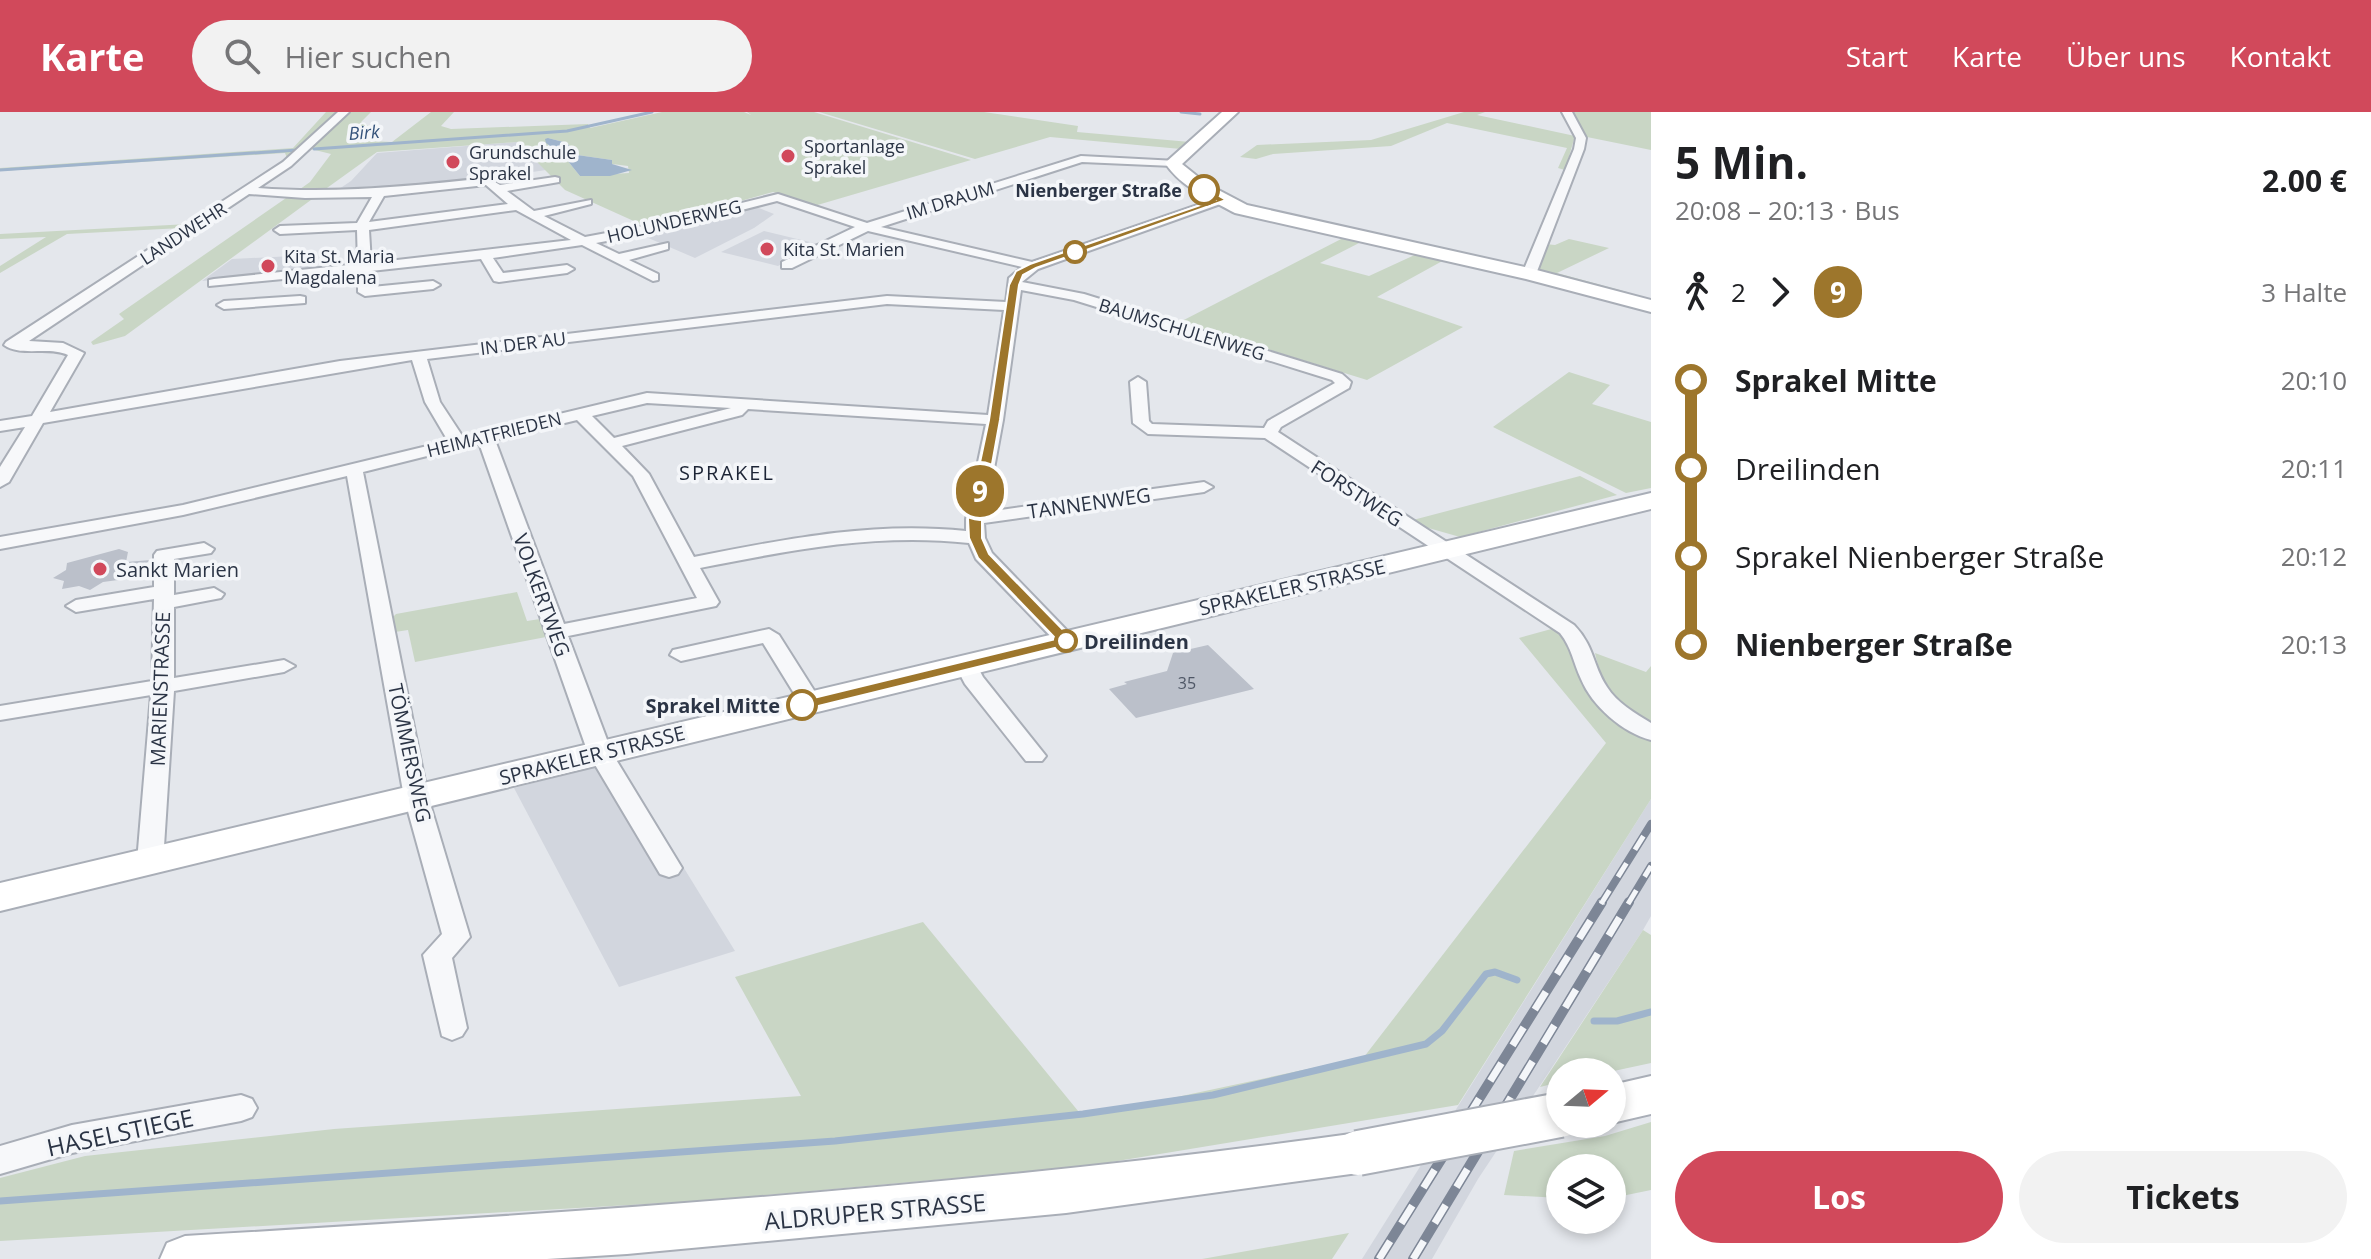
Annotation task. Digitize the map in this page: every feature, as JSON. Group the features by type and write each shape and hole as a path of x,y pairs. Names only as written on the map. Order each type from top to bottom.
{"street":[{"name":"LANDWEHR","path":"7,344 248,191 294,159 344,112"},
{"path":"1231,112 1173,163 1180,173 1222,200 1274,218 1529,274 1651,306"},
{"path":"1529,274 1579,149 1581,138 1567,112"},
{"name":"IM DRAUM","path":"787,265 837,239 908,213 1084,159 1173,163"},
{"path":"498,189 555,180"},
{"path":"248,191 305,195 380,193 485,181 517,206 585,241"},
{"path":"380,193 368,208 363,227 365,292 433,285"},
{"name":"IM DRAUM","path":"762,201 783,198 869,228 1033,266"},
{"path":"1066,641 983,555 975,528 995,420 1014,285 1019,273 1033,266 1222,200"},
{"name":"HOLUNDERWEG","path":"214,283 486,256 585,241 762,201"},
{"path":"532,215 587,202"},
{"path":"280,230 363,227 517,206"},
{"name":"HOLUNDERWEG","path":"585,241 653,277"},
{"name":"HOLUNDERWEG","path":"620,258 664,246"},
{"path":"486,256 499,278 567,269"},
{"path":"250,281 224,305 300,300"},
{"name":"BAUMSCHULENWEG","path":"1014,285 1049,289 1079,297 1337,377 1343,385 1274,424 1269,433"},
{"name":"IN DER AU","path":"0,426 324,368 419,355 887,300 1009,306"},
{"path":"0,482 77,353 72,349 7,344"},
{"path":"419,355 420,369 449,432 458,442"},
{"path":"1138,382 1141,423 1148,429 1162,432 1269,433"},
{"name":"HEIMATFRIEDEN","path":"0,543 157,515 580,413 660,397 995,420"},
{"path":"612,444 736,412 746,404"},
{"path":"557,632 709,602 640,474 580,413"},
{"name":"FORSTWEG","path":"1269,433 1284,446 1567,629 1584,648 1590,674 1606,701 1618,713 1651,733"},
{"name":"VOLKERTWEG","path":"485,436 600,753 669,868"},
{"name":"TÖMMERSWEG","path":"354,468 416,797 456,937 437,955 452,1028"},
{"name":"TANNENWEG","path":"975,528 1204,487"},
{"name":"SPRAKELER STRASSE","path":"0,897 1651,501"},
{"path":"689,564 808,542 897,532 975,528"},
{"name":"MARIENSTRASSE","path":"150,862 163,689 164,555 204,549"},
{"path":"76,606 214,594"},
{"path":"681,655 769,635 811,703"},
{"path":"966,665 973,679 1034,756"},
{"path":"0,713 163,689 284,666"},
{"path":"1626,1101 1651,1095"},
{"name":"HASELSTIEGE","path":"0,1160 72,1139 241,1108"},
{"name":"ALDRUPER STRASSE","path":"185,1259 651,1230 1092,1192 1358,1153 1546,1118"}],"shaded area":[{"name":"Grundschule Sprakel","path":"517,142 546,170 441,185 333,193 351,181 377,153"},
{"path":"754,206 774,214 754,228 695,258 639,234"},
{"name":"Kita St. Marien","path":"764,231 818,244 778,266 721,252"},
{"name":"Kita St. Maria Magdalena","path":"312,255 312,272 202,281 232,259"},
{"path":"618,761 735,951 619,987 514,788"},
{"path":"1651,799 1651,916 1643,930 1558,1058 1546,1058 1546,1076 1478,1179 1432,1259 1362,1259"}],"green space":[{"path":"326,112 341,112 288,162 60,311 55,312 182,228 67,234 0,273 0,266 46,237 0,239 0,234 189,224 287,158 285,153 0,171 0,168 293,148"},
{"path":"351,112 371,112 361,122 371,127 366,134 369,141 392,142 431,112 454,112 441,126 451,129 588,124 590,128 662,112 744,112 751,115 747,112 814,112 971,160 814,206 773,192 647,227 565,190 517,142 377,152 320,193 296,192 310,182 331,154 311,149","holes":["548,138 567,143 577,155 612,160 612,164 628,166 629,173 580,176 563,155 548,146"]},
{"path":"819,112 984,112 1078,126 1077,132 1190,142 1181,149 1050,137 975,159"},
{"path":"1464,112 1485,112 1477,115 1575,136 1565,170 1558,168 1567,148 1447,123 1391,146 1273,154 1256,159 1240,157 1257,145 1371,140"},
{"path":"1573,112 1651,112 1651,150 1587,137"},
{"path":"289,196 315,197 125,336 93,345 91,342 124,319 119,314"},
{"path":"1345,237 1363,241 1320,263 1369,276 1419,253 1446,259 1377,297 1463,327 1367,380 1180,322"},
{"path":"1569,239 1609,248 1557,273 1627,292 1622,295 1536,273 1545,244 1555,245"},
{"path":"1569,372 1610,385 1592,404 1651,422 1651,488 1626,493 1493,427"},
{"path":"1580,476 1617,495 1460,537 1425,527 1413,520"},
{"path":"517,592 527,621 540,619 546,637 415,662 408,630 395,632 392,618 396,614"},
{"path":"1555,628 1572,643 1582,673 1651,738 1651,799 1458,1105 1081,1167 699,1201 0,1241 0,1178 85,1156 334,1129 801,1096 735,977 923,922 1083,1117 1364,1057 1606,743 1519,638"},
{"path":"1595,653 1646,672 1651,666 1651,725 1614,695 1602,676"},
{"path":"1643,930 1651,935 1651,1063 1626,1068 1626,1058 1559,1058"},
{"path":"1651,1122 1651,1190 1626,1195 1626,1154 1546,1154 1546,1197 1504,1195 1514,1151 1593,1138 1626,1138 1626,1130"},
{"path":"1349,1233 1332,1259 1202,1259"}],"water":[{"path":"545,139 567,143 577,155 612,160 612,164 632,170 610,176 580,176 563,155 546,143"}],"building":[{"name":"Sankt Marien","path":"119,549 128,552 126,562 151,560 118,580 103,582 90,590 79,586 62,589 64,581 53,578 66,570 67,563"},
{"path":"1208,645 1254,689 1136,718 1109,689 1167,671 1173,653"}],"waterway":[{"name":"Birk","path":"314,149 567,131 652,112"},
{"path":"1181,112 1200,114"},
{"name":"Birk","path":"0,170 298,150"},
{"path":"0,1201 835,1141 1083,1114 1213,1095 1426,1044 1442,1031 1486,974 1495,972 1517,980"},
{"path":"1594,1021 1617,1021 1651,1012"}],"railway":[{"path":"1601,904 1651,824"},
{"path":"1628,904 1651,866"},
{"path":"1379,1259 1602,902"},
{"path":"1413,1259 1629,902"}],"bus line":[{"name":"9","path":"802,705 1066,641 983,555 976,538 975,519 995,420 1009,306 1016,278 1033,266 1222,200 1204,190"}],"place":[{"name":"Sportanlage Sprakel","path":"788,156"},
{"name":"Grundschule Sprakel","path":"453,162"},
{"name":"Nienberger Straße","path":"1204,190"},
{"name":"Kita St. Marien","path":"767,249"},
{"name":"Kita St. Maria Magdalena","path":"268,266"},
{"name":"Sankt Marien","path":"100,569"},
{"name":"Dreilinden","path":"1066,641"},
{"name":"Sprakel Mitte","path":"802,705"}],"district":[{"name":"SPRAKEL","path":"727,472"}]}
